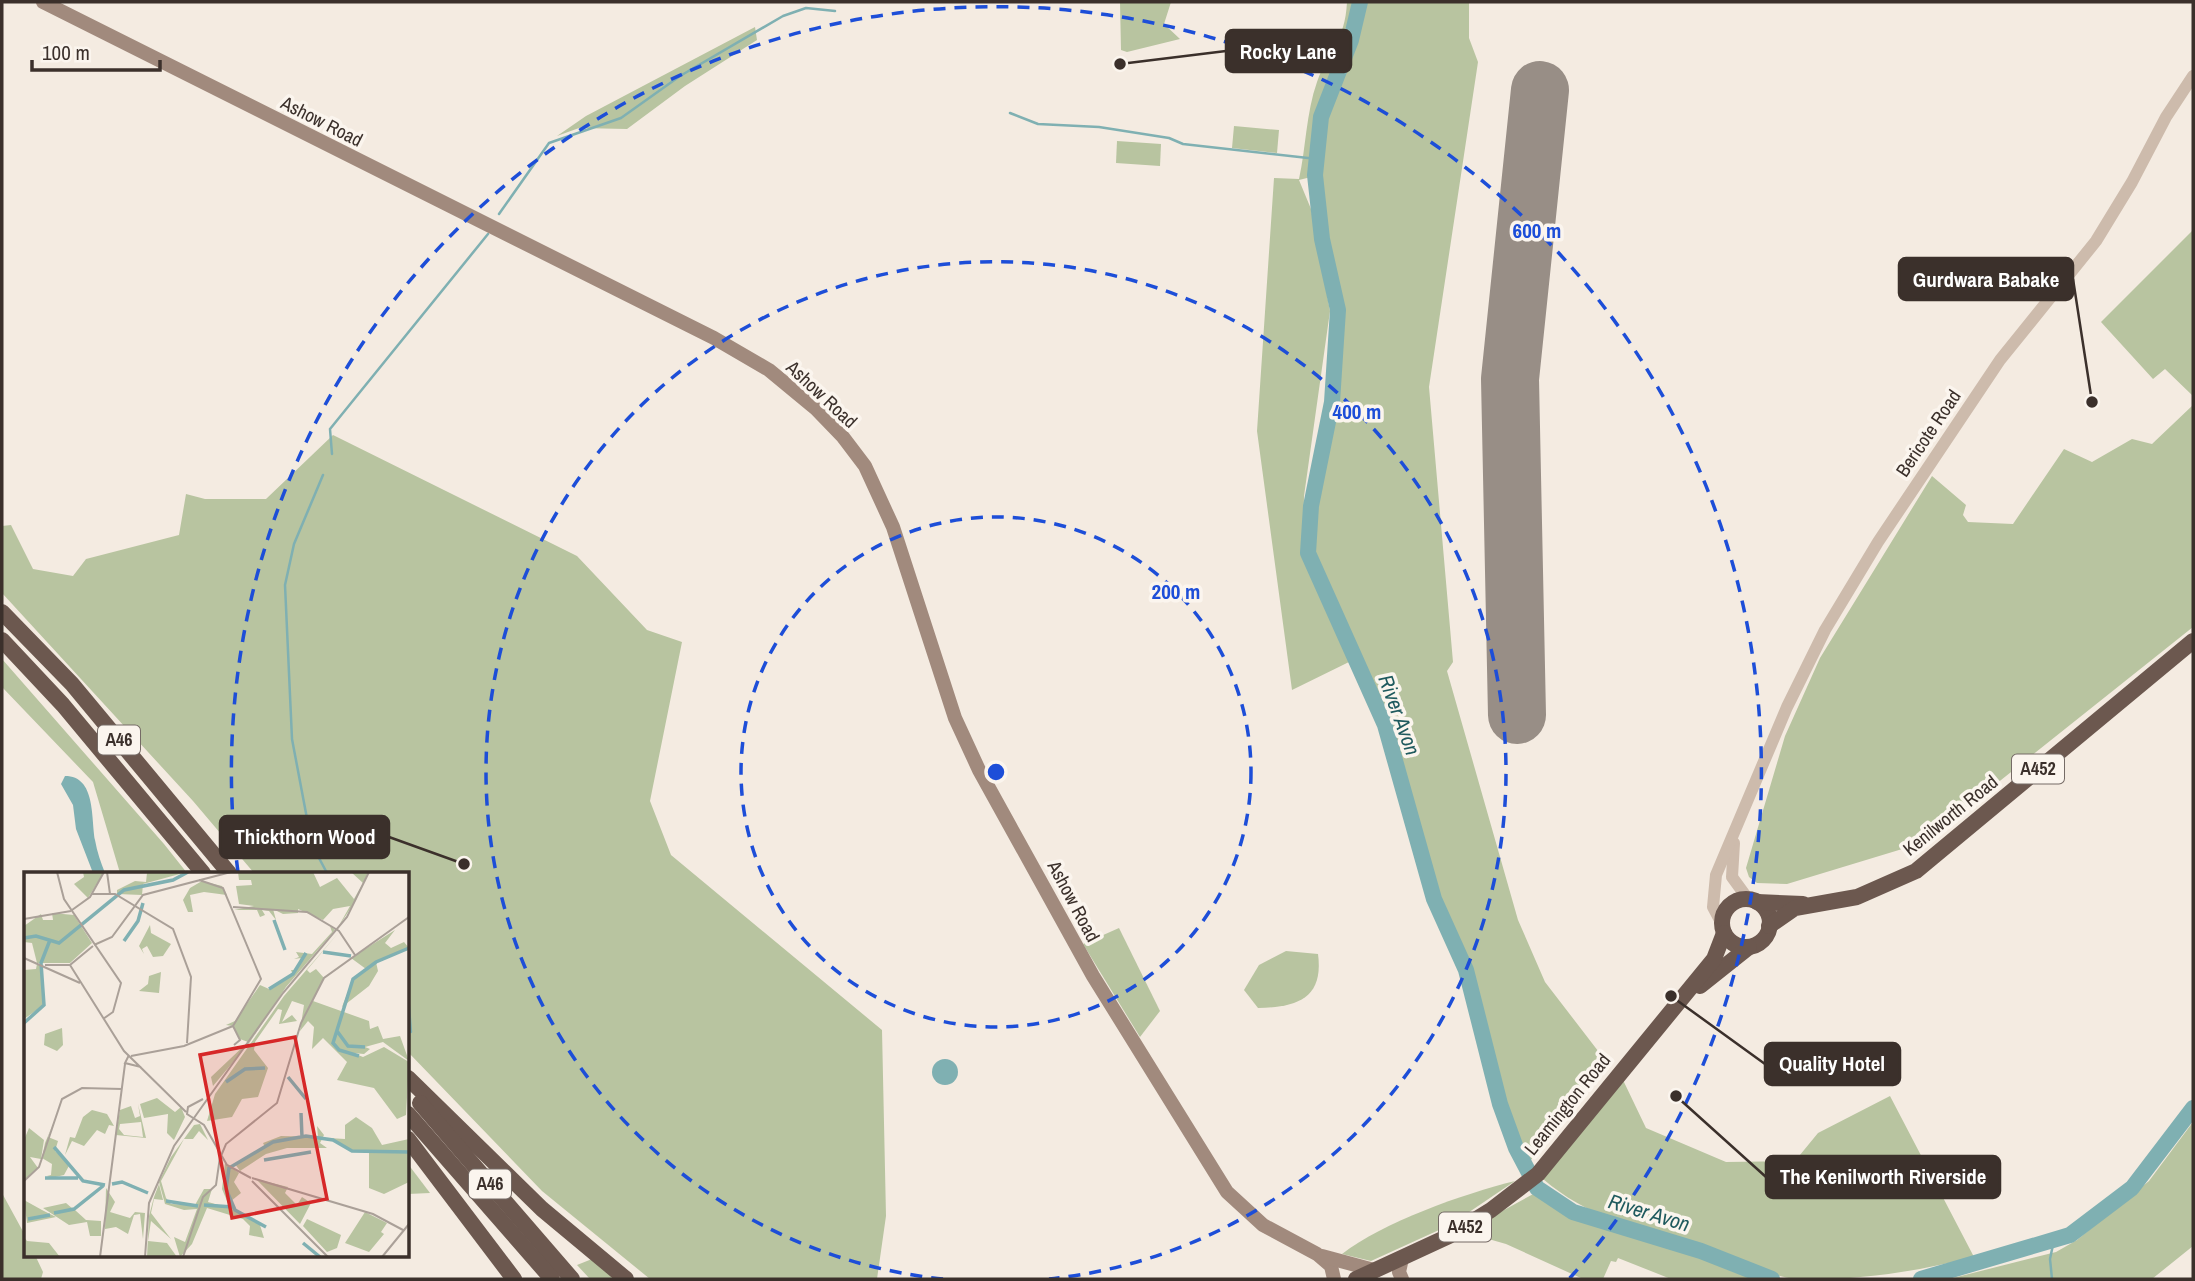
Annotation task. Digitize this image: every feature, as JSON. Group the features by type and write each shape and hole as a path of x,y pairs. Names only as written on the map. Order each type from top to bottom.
{"highway":[{"name":"A46","path":"2,612 72,684 228,872"},
{"name":"A46","path":"2,640 63,705 202,872"},
{"name":"Kenilworth Road","path":"1769,926 1790,910 1857,897 1916,871 2193,641"},
{"name":"Kenilworth Road","path":"1752,901 1812,904"},
{"path":"1752,901 1767,912 1769,926 1763,939 1749,947 1735,945 1723,928 1729,906 1752,901"},
{"name":"Leamington Road","path":"1374,1276 1467,1226 1511,1196 1548,1163 1714,959 1723,928"},
{"name":"Leamington Road","path":"1669,1013 1749,947"},
{"path":"410,1080 542,1209 626,1279"},
{"name":"A46","path":"410,1090 572,1279"},
{"name":"A46","path":"410,1116 552,1279"},
{"path":"410,1142 514,1279"},
{"name":"Leamington Road","path":"1356,1279 1402,1271 1416,1253"}],"main road":[{"name":"Ashow Road","path":"43,2 714,338 769,370 815,408 843,437 881,496 955,719 979,771 1100,988 1227,1192 1263,1225 1312,1252"},
{"path":"1312,1252 1374,1276"},
{"path":"1312,1252 1331,1266 1334,1279"}],"street":[{"name":"Bericote Road","path":"1723,928 1713,907 1713,887 1724,856 1735,836 1787,707 1838,607 2000,360 2096,241 2132,182 2166,117 2193,76"},
{"name":"Bericote Road","path":"1735,836 1732,877 1752,901"}],"green space":[{"path":"1120,2 1171,2 1164,24 1180,39 1127,52 1121,50"},
{"path":"1347,2 1469,2 1469,38 1478,62 1429,387 1453,662 1447,671 1518,920 1545,982 1605,1060 1525,1168 1503,1111 1479,1031 1465,970 1434,899 1385,725 1308,553 1311,506 1332,402 1338,310 1322,239 1315,176 1299,180 1311,209 1330,311 1304,496 1303,557 1349,662 1292,690 1257,431 1274,178 1299,179 1313,94 1340,36"},
{"path":"755,27 757,40 685,86 627,129 579,128 557,136 586,116"},
{"path":"1234,126 1279,130 1277,153 1232,148"},
{"path":"1117,141 1161,144 1160,166 1116,163"},
{"path":"2193,230 2193,396 2165,369 2153,379 2101,322"},
{"path":"2193,405 2193,627 1922,843 1787,884 1757,883 1749,877 1746,868 1785,736 1820,658 1932,476 1966,505 1963,515 1968,522 2013,524 2064,449 2092,462 2132,439 2152,444"},
{"path":"333,435 577,556 647,630 682,642 650,801 671,855 882,1030 886,1216 877,1279 650,1279 542,1191 410,1054 410,872 253,872 193,801 2,593 2,526 11,525 33,569 73,576 86,559 179,535 186,494 205,499 266,499"},
{"path":"2,659 186,872 120,872 93,782 2,687"},
{"path":"1119,928 1160,1011 1140,1037 1083,944"},
{"path":"1286,951 1318,954 1319,969 1312,991 1295,1002 1258,1008 1244,990 1259,965"},
{"path":"1623,1080 1646,1128 1726,1162 1795,1161 1818,1133 1890,1096 1974,1257 1885,1274 1840,1279 1794,1279 1767,1272 1697,1244 1626,1224 1576,1203 1543,1179"},
{"path":"2193,1122 2193,1246 2152,1279 1949,1279 2056,1252 2077,1240 2149,1181"},
{"path":"410,1167 430,1193 410,1194"},
{"path":"1515,1181 1450,1225 1371,1261 1342,1254 1379,1231 1424,1210"},
{"path":"2,1193 24,1233 24,1256 35,1256 43,1272 41,1279 2,1279"},
{"path":"1535,1193 1577,1219 1705,1258 1759,1279 1671,1279 1618,1258 1616,1262 1611,1261 1603,1279 1583,1279 1506,1244 1464,1232"},
{"path":"592,1259 616,1279 590,1279 577,1265"}],"water":[{"path":"65,776 75,778 87,790 96,844 105,872 93,872 76,829 73,805 61,784"},
{"path":"945,1059 954,1063 958,1072 954,1081 945,1085 936,1081 932,1072 936,1063"}],"waterway":[{"name":"River Avon","path":"1360,2 1351,40 1321,117 1315,175 1322,239 1338,310 1332,402 1311,506 1308,553 1385,725 1434,899 1466,970 1500,1104 1516,1148 1537,1188 1573,1212 1701,1251 1772,1279"},
{"path":"499,214 549,143 621,118 680,76 783,16 806,8 835,11"},
{"path":"1010,113 1038,124 1099,127 1169,138 1183,144 1317,159"},
{"path":"332,454 330,429 488,234"},
{"path":"323,475 294,544 285,585 292,739 312,845 326,872"},
{"path":"410,1020 411,1032"},
{"name":"River Avon","path":"1921,1279 2070,1235 2132,1188 2193,1108"},
{"path":"2052,1279 2050,1259 2054,1240"}],"runway":[{"path":"1517,715 1510,379 1540,90"}],"place":[{"name":"Rocky Lane","path":"1120,64"},
{"name":"Gurdwara Babake","path":"2092,402"},
{"name":"Thickthorn Wood","path":"464,864"},
{"name":"Quality Hotel","path":"1671,996"},
{"name":"The Kenilworth Riverside","path":"1676,1096"}]}
